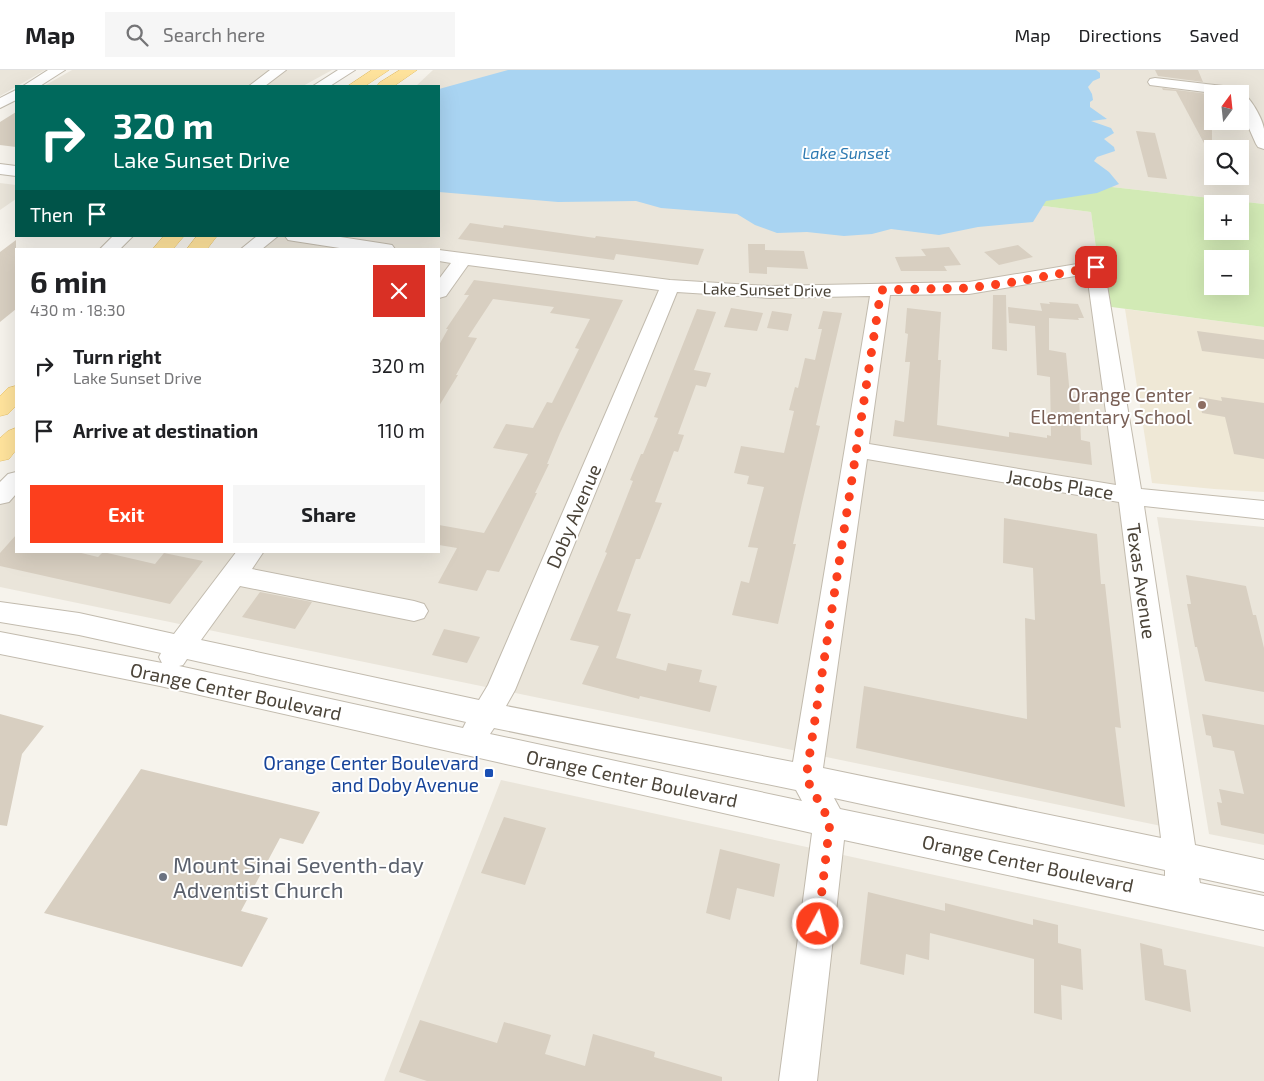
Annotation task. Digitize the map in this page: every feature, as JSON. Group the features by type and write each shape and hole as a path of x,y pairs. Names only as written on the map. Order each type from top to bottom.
{"main road":[{"path":"357,85 382,70"},
{"path":"386,85 410,70"},
{"path":"163,248 174,237"},
{"path":"197,248 207,237"},
{"path":"0,409 15,394"},
{"path":"0,453 15,437"}],"street":[{"path":"32,85 58,70"},
{"path":"257,85 279,70"},
{"path":"322,85 348,70"},
{"path":"1221,77 1229,85"},
{"path":"1155,82 1204,91"},
{"path":"1249,101 1264,107"},
{"path":"1249,115 1264,144"},
{"path":"0,169 15,171"},
{"path":"110,248 123,237"},
{"path":"251,248 268,237"},
{"path":"301,237 379,248"},
{"name":"Lake Sunset Drive","path":"440,256 670,286 770,292 969,288 1096,267"},
{"path":"440,291 463,259"},
{"name":"Texas Avenue","path":"1096,267 1130,496 1185,896"},
{"name":"Doby Avenue","path":"470,743 500,690 670,286"},
{"path":"798,1081 830,822 806,778 881,290"},
{"name":"Jacobs Place","path":"857,450 1130,496 1264,510"},
{"path":"0,496 15,481"},
{"path":"160,674 183,646 250,553"},
{"path":"234,575 414,611"},
{"name":"Orange Center Boulevard","path":"0,612 79,624 486,714 806,778 1264,876"},
{"name":"Orange Center Boulevard","path":"0,643 160,674 830,822 1264,913"}],"shaded area":[{"path":"0,70 45,70 19,85 15,85 15,87 0,96"},
{"path":"72,70 332,70 305,85 46,85"},
{"path":"433,70 1264,70 1264,204 1249,202 1249,195 1204,195 1204,197 1049,180 997,200 1091,212 1176,829 0,587 0,495 15,480 15,553 440,553 440,248 252,248 263,237 440,237 440,85 417,85"},
{"path":"0,183 15,185 15,200 0,210"},
{"name":"Orange Center Elementary School","path":"1125,309 1264,327 1264,492 1152,483"},
{"path":"1157,517 1264,527 1264,845 1209,834"},
{"path":"501,780 1264,947 1264,1081 384,1081"}],"green space":[{"path":"1049,180 1204,197 1204,240 1249,240 1249,202 1264,204 1264,327 1104,306 1091,212 996,200"}],"water":[{"name":"Lake Sunset","path":"508,70 1096,70 1100,73 1100,78 1093,81 1088,87 1093,100 1090,102 1090,107 1107,119 1091,121 1111,128 1114,133 1104,139 1114,147 1115,151 1097,157 1094,161 1109,172 1119,184 1097,193 1046,201 1033,222 978,227 939,235 891,229 872,234 844,236 807,232 777,233 755,225 737,214 661,208 636,201 558,202 440,192 440,89"}],"building":[{"path":"1155,70 1198,70 1203,82 1158,76"},
{"path":"1162,88 1204,93 1204,130 1212,130 1212,140 1204,140 1204,143 1176,91 1163,90"},
{"path":"15,113 15,147 0,145 0,122"},
{"path":"1136,131 1155,133 1167,179 1148,177"},
{"path":"470,223 503,228 504,225 595,238 596,236 704,249 698,265 616,254 614,260 458,239"},
{"path":"16,240 15,310 0,322 0,252"},
{"path":"748,244 765,244 765,250 804,251 808,269 767,267 767,274 749,273"},
{"path":"1018,245 1033,257 999,265 984,252"},
{"path":"949,247 961,265 944,266 947,271 901,271 895,257 926,256 921,249"},
{"path":"474,280 623,300 560,433 547,464 549,464 535,493 537,493 499,572 487,570 477,591 438,583 457,548 440,545 440,525 484,533 528,454 493,448 506,424 533,428 547,402 552,403 579,349 575,348 590,319 550,313 554,307 493,299 468,337 477,338 440,404 440,343 448,329 446,329 469,295 464,295"},
{"path":"993,295 1006,295 1007,351 992,349"},
{"path":"1049,302 1078,304 1084,318 1078,318 1079,320 1049,318 1049,350 1066,353 1070,396 1079,397 1081,440 1090,442 1092,465 893,436 895,420 904,422 910,362 905,362 908,334 905,333 907,308 941,312 938,360 941,360 937,425 1009,437 1009,432 1047,438 1047,435 1051,436 1050,377 1037,375 1035,326 1009,323 1008,307 1042,311 1040,303 1050,304"},
{"path":"731,308 763,313 757,331 724,327"},
{"path":"697,309 716,312 694,370 711,373 706,387 696,385 678,434 684,435 678,452 674,451 655,502 662,503 640,559 636,559 617,611 631,614 616,658 666,671 668,663 702,670 699,682 717,686 710,712 640,696 639,699 582,684 599,646 570,640 607,553 605,552 633,481 630,480 658,418 654,417"},
{"path":"772,311 792,314 788,331 767,328"},
{"path":"823,311 842,313 816,425 820,426 793,544 796,544 778,624 732,615 741,581 749,583 758,548 748,547 764,487 747,484 749,476 734,473 741,446 784,453 794,411 789,410 795,387 798,388 805,358 815,360 822,329 818,329"},
{"path":"1197,331 1264,340 1264,359 1202,351"},
{"path":"1199,397 1222,401 1221,397 1264,403 1264,459 1234,454 1225,417 1202,413"},
{"path":"1004,518 1097,534 1101,584 1105,584 1121,728 1115,727 1125,807 856,748 864,686 1027,719 1025,618 1035,620 1033,568 1003,563"},
{"path":"15,536 15,553 81,553 98,557 102,553 107,553 155,564 164,553 203,561 170,604 0,566 0,553"},
{"path":"1186,575 1246,586 1253,615 1256,615 1264,648 1264,692 1205,681 1197,647 1195,647 1187,604 1191,604"},
{"path":"260,592 312,602 295,629 242,617"},
{"path":"444,629 480,637 467,663 432,655"},
{"path":"0,714 44,726 22,754 7,826 0,825"},
{"path":"1202,714 1264,725 1264,834 1221,825 1217,802 1222,803 1219,789 1244,794 1234,751 1213,747 1211,736 1206,735"},
{"name":"Mount Sinai Seventh-day Adventist Church","path":"141,769 320,812 303,844 280,838 241,911 268,918 242,967 44,913"},
{"path":"504,817 546,828 525,885 481,873"},
{"path":"720,849 780,864 774,897 737,888 730,920 706,913"},
{"path":"868,892 945,911 945,903 1033,925 1033,919 1058,925 1058,943 1081,949 1083,990 1061,985 1062,1020 1034,1013 1034,959 930,933 929,960 906,954 904,975 860,964"},
{"path":"1140,943 1162,949 1164,965 1186,970 1191,1012 1145,1000"},
{"path":"420,1020 497,1043 504,1022 551,1035 545,1054 585,1066 593,1034 655,1052 654,1057 722,1077 722,1081 427,1081 399,1072"}],"place":[{"name":"Orange Center Elementary School","path":"1202,405"},
{"name":"Orange Center Boulevard and Doby Avenue","path":"489,773"},
{"name":"Mount Sinai Seventh-day Adventist Church","path":"163,877"}],"route":[{"path":"818,924 830,822 806,778 881,290 969,288 1096,267"}]}
